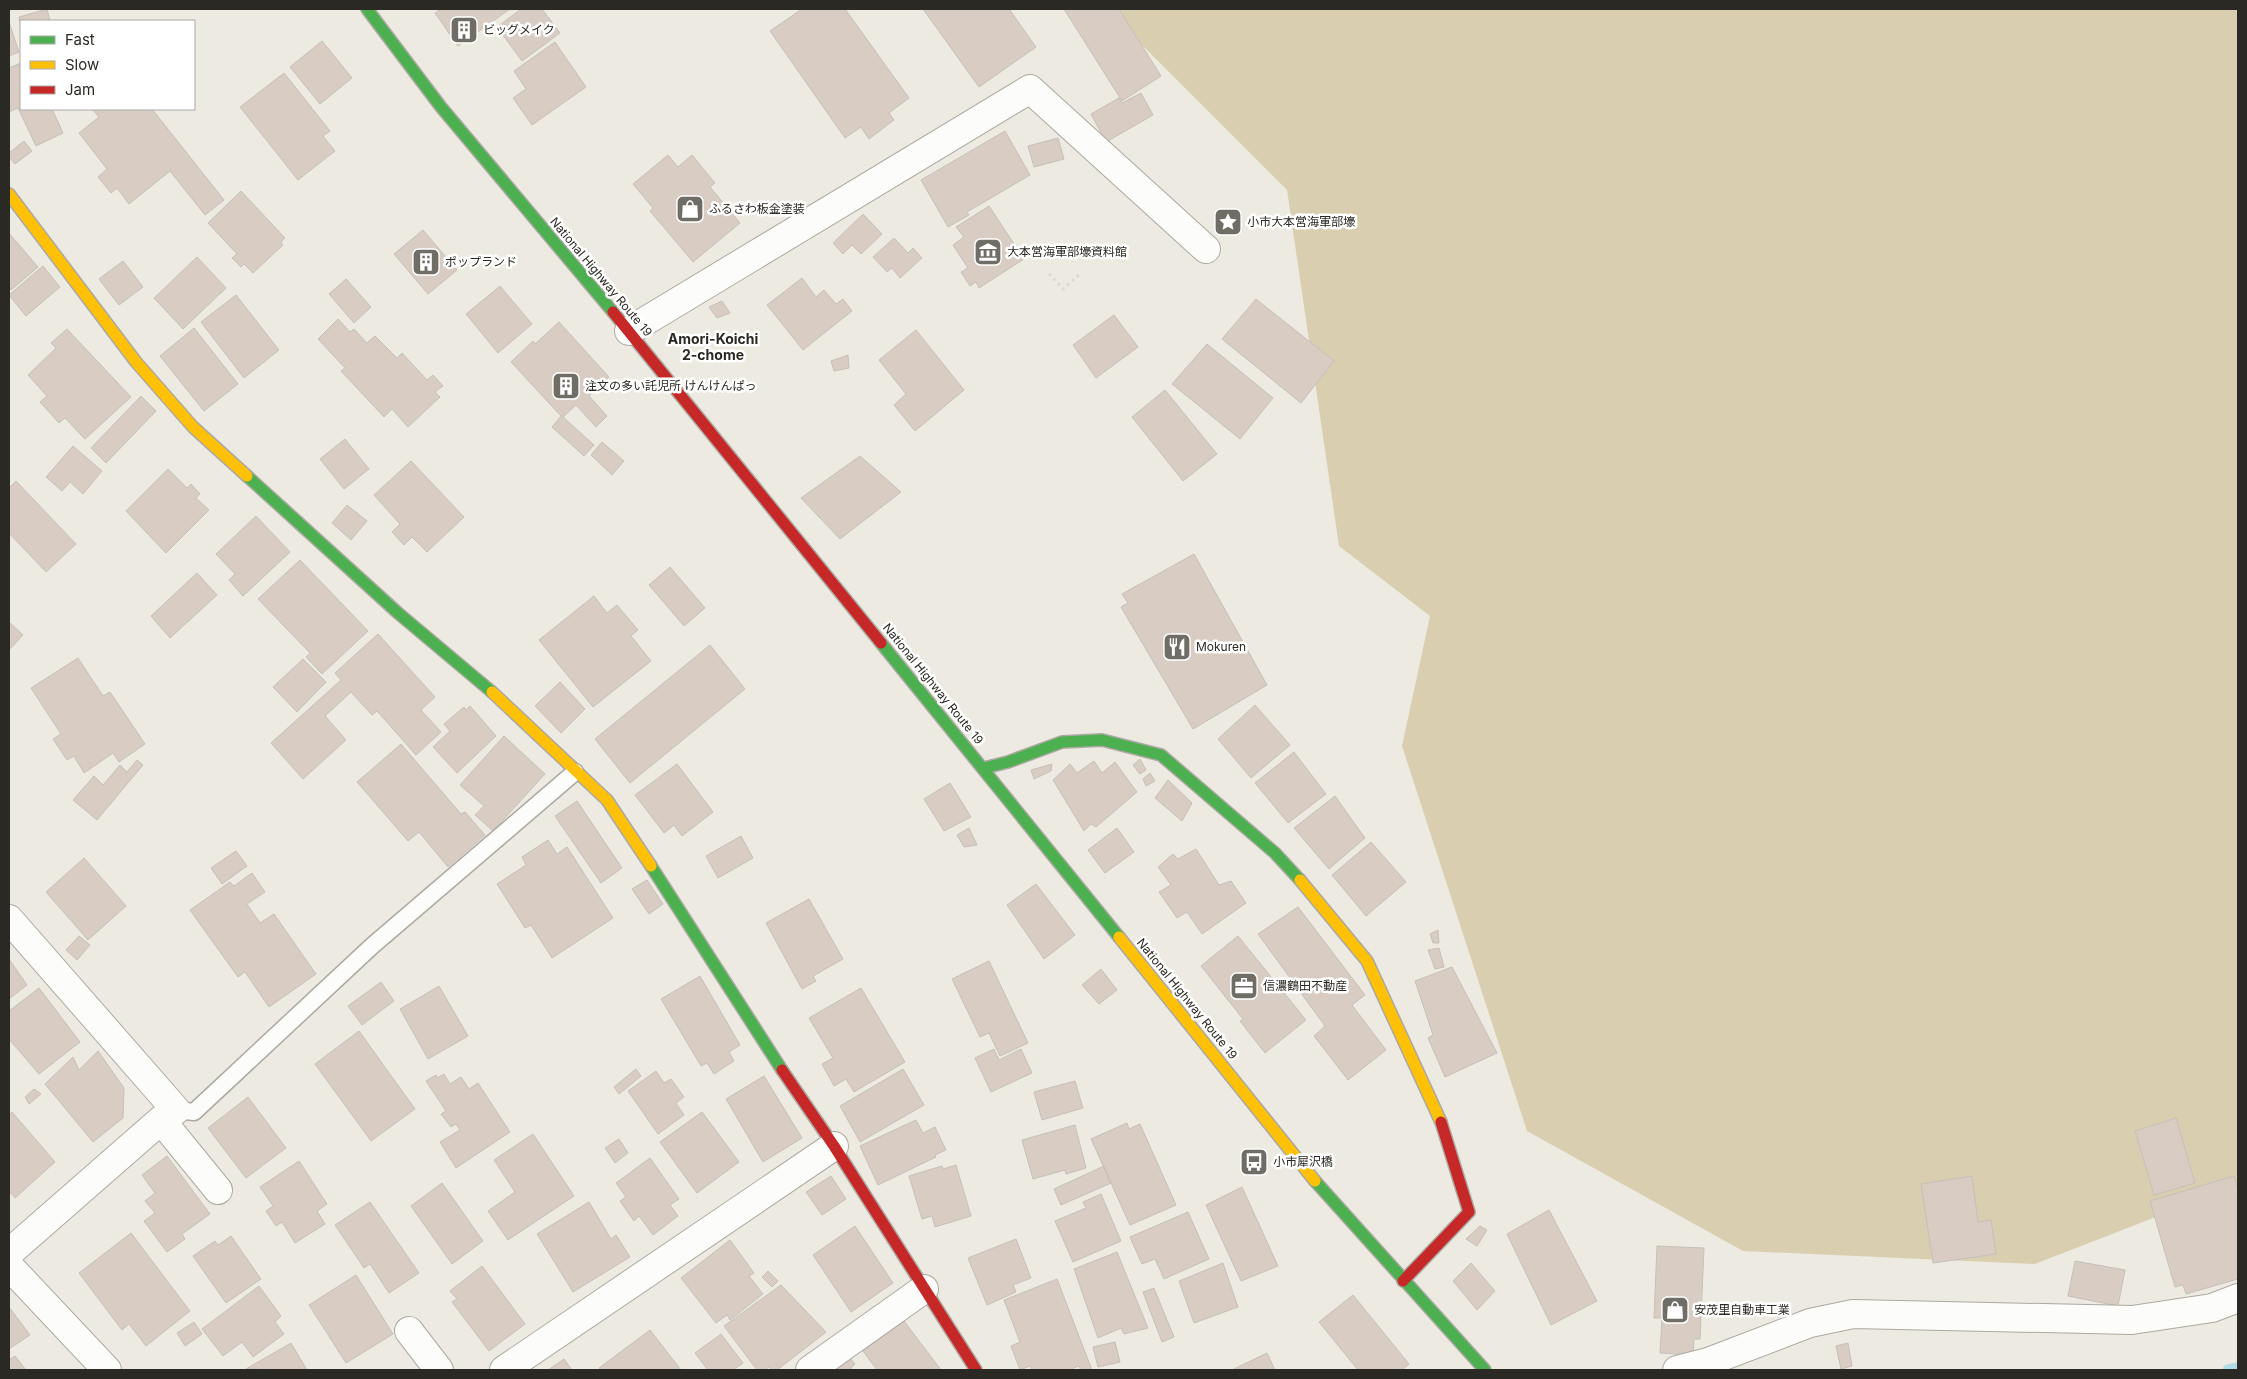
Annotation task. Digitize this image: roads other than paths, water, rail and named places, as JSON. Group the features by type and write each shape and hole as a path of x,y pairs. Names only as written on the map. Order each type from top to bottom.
{"main road":[{"name":"National Highway Route 19","path":"367,9 441,106 629,331 984,768 1313,1178 1403,1281 1485,1370"},
{"path":"9,194 136,362 193,427 254,485 398,613 491,691 575,772 607,800 686,918 756,1031 834,1146 976,1370"},
{"path":"984,768 1008,762 1062,742 1102,740 1161,755 1275,853 1312,893 1367,961 1437,1109 1469,1212 1403,1281"}],"street":[{"path":"629,331 1030,89 1206,249"},
{"path":"9,919 169,1115 218,1190"},
{"path":"9,1253 169,1115"},
{"path":"504,1370 834,1146"},
{"path":"9,1266 107,1370"},
{"path":"810,1370 924,1289"},
{"path":"1677,1370 1708,1362 1810,1323 1853,1314 2132,1320 2212,1308 2238,1298"},
{"path":"409,1331 439,1370"}],"lane":[{"path":"169,1115 194,1112 372,946 575,772"}],"waterway":[{"path":"2228,1370 2238,1368"}],"place":[{"name":"ビッグメイク","path":"464,30"},
{"name":"ふるさわ板金塗装","path":"690,209"},
{"name":"小市大本営海軍部壕","path":"1228,222"},
{"name":"大本営海軍部壕資料館","path":"988,252"},
{"name":"ポップランド","path":"426,262"},
{"name":"注文の多い託児所 けんけんぱっ","path":"566,386"},
{"name":"Mokuren","path":"1177,647"},
{"name":"信濃鶴田不動産","path":"1244,986"},
{"name":"小市犀沢橋","path":"1254,1162"},
{"name":"安茂里自動車工業","path":"1675,1310"}],"district":[{"name":"Amori-Koichi 2-chome","path":"713,348"}]}
